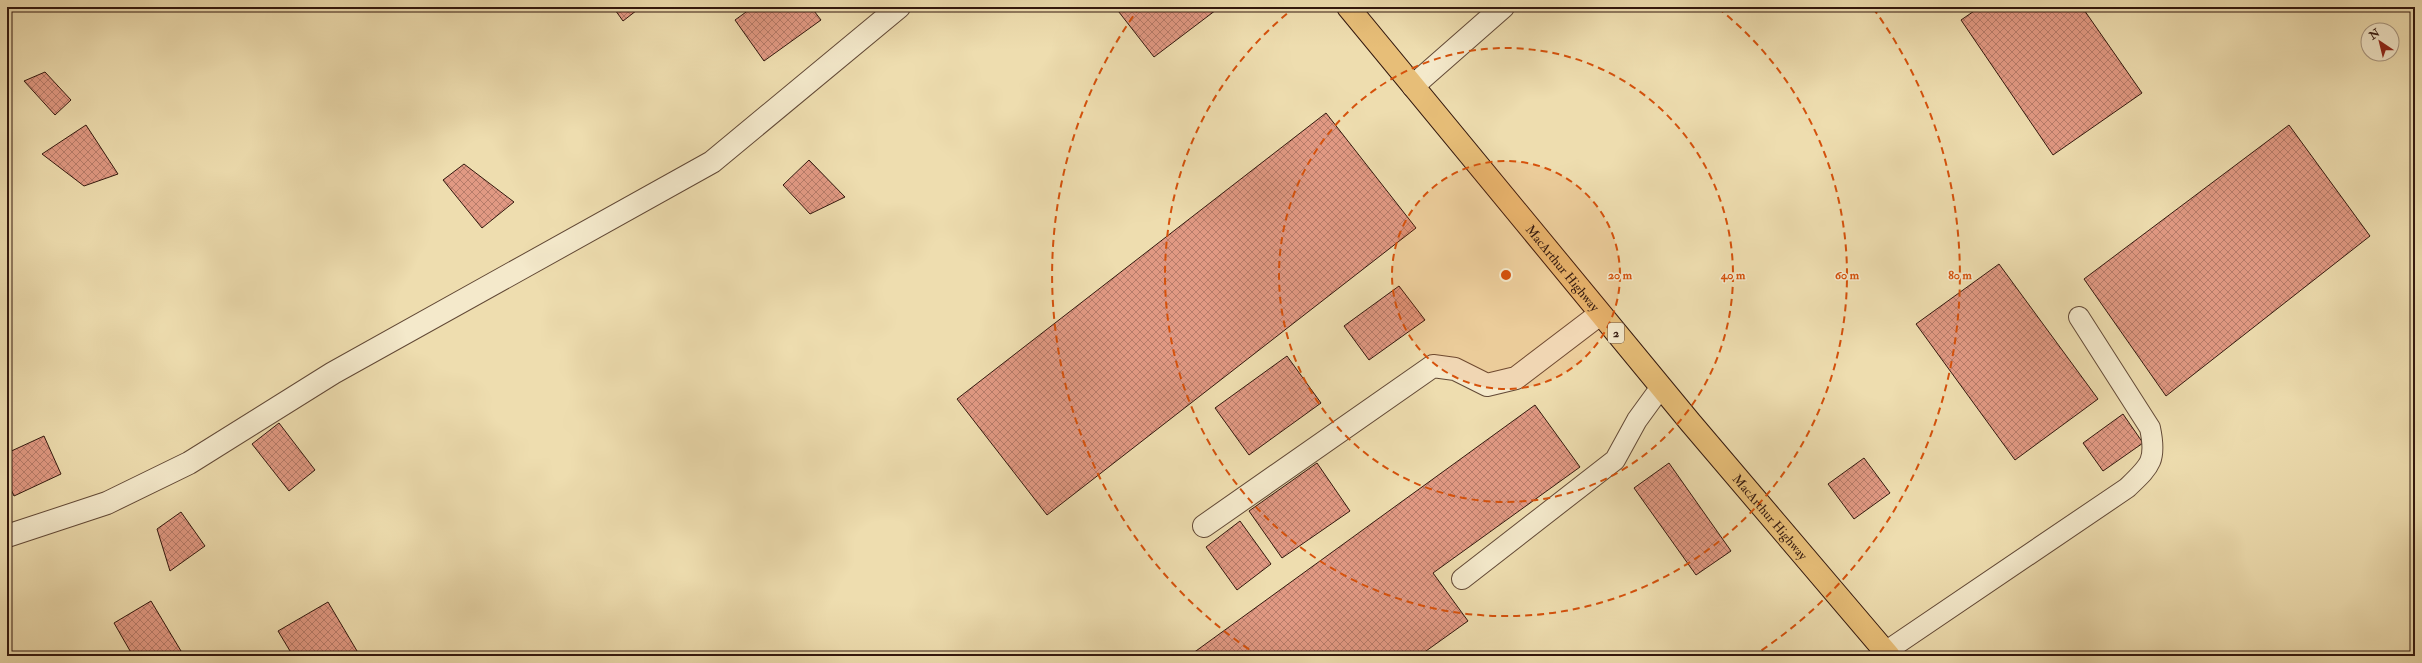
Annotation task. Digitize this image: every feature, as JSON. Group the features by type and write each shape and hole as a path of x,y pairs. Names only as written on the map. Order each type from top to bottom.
{"highway":[{"name":"MacArthur Highway","path":"1348,7 1600,314 1887,654"}],"street":[{"path":"7,536 107,502 189,463 333,373 712,162 899,7"},
{"path":"1413,86 1503,7"},
{"path":"1204,526 1433,366 1455,369 1487,385 1516,378 1600,314"}],"lane":[{"path":"1887,654 2126,488 2149,467 2154,444 2150,428 2079,316"},
{"path":"1462,579 1615,460 1637,420 1661,387"}],"building":[{"path":"613,7 641,7 623,21"},
{"path":"753,7 811,7 821,20 764,61 735,20"},
{"path":"1115,7 1220,7 1154,57"},
{"path":"1980,7 2082,7 2142,93 2053,155 1961,20"},
{"path":"45,72 71,100 55,115 24,81"},
{"path":"1326,113 1416,228 1047,515 957,399"},
{"path":"86,125 118,174 84,186 42,154"},
{"path":"2289,125 2370,236 2166,396 2084,279"},
{"path":"809,160 845,197 810,214 783,185"},
{"path":"464,164 514,202 482,228 443,180"},
{"path":"1999,264 2098,399 2015,460 1916,324"},
{"path":"1399,286 1425,320 1369,360 1344,326"},
{"path":"1287,356 1321,403 1249,455 1215,408"},
{"path":"1535,405 1580,467 1433,573 1468,621 1419,656 1189,656"},
{"path":"2123,414 2143,443 2103,471 2083,443"},
{"path":"279,423 315,470 289,491 252,444"},
{"path":"44,436 61,474 14,496 7,481 7,453"},
{"path":"1864,458 1890,493 1854,519 1828,484"},
{"path":"1317,463 1350,511 1282,558 1249,511"},
{"path":"1669,463 1731,551 1696,575 1634,488"},
{"path":"181,512 205,546 170,571 157,529"},
{"path":"1240,521 1271,564 1237,590 1206,547"},
{"path":"151,601 181,651 173,656 133,656 114,623"},
{"path":"328,602 360,656 293,656 278,631"}]}
